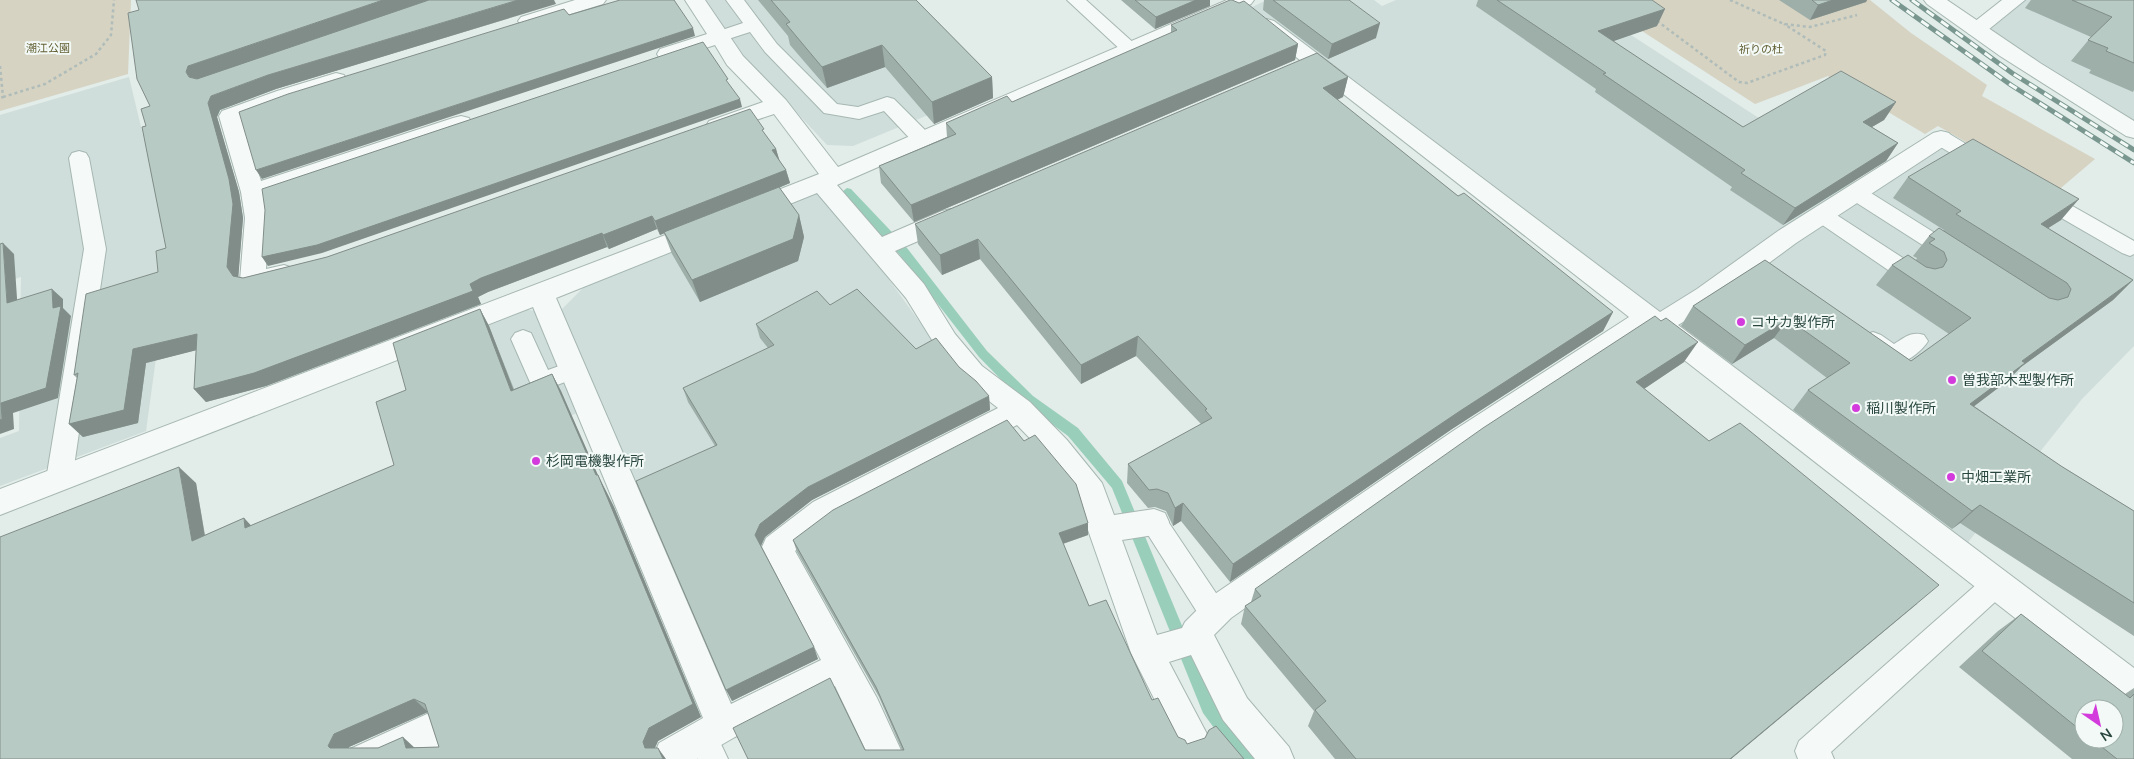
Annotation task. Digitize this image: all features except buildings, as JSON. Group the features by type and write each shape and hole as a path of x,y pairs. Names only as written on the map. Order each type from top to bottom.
{"street":[{"path":"511,26 596,0"},
{"path":"695,0 718,38 735,60 778,105 822,160 826,180 891,242 915,291 946,341 972,373 1020,410 1057,448 1092,492 1148,654 1190,734"},
{"path":"1934,0 1976,30 2134,131"},
{"path":"1976,30 2015,0"},
{"path":"0,502 541,294 826,180 1130,50 1238,1 1306,66 1653,321 2108,670 2134,687"},
{"path":"644,62 718,38"},
{"path":"309,268 253,281 257,218 253,192 230,116 284,96 360,72"},
{"path":"693,135 778,105"},
{"path":"253,192 477,118"},
{"path":"1148,654 1206,626 1463,439 1653,321 1706,296 1766,264 1822,215 1940,138"},
{"path":"891,242 967,210"},
{"path":"541,294 574,370 713,740"},
{"path":"888,759 866,709 777,547 824,511 1020,410"},
{"path":"1104,530 1154,522"},
{"path":"1206,626 1235,709 1277,759"},
{"path":"671,755 713,740 842,666"}],"lane":[{"path":"735,0 771,48 831,109 860,113 887,103 922,139"},
{"path":"1076,0 1130,50"},
{"path":"718,38 754,25"},
{"path":"1940,138 2001,173"},
{"path":"59,480 95,249 79,158"},
{"path":"2027,188 2130,248"},
{"path":"1856,193 1972,267"},
{"path":"1822,215 1918,280"},
{"path":"1854,327 1894,356 1916,341"},
{"path":"523,339 540,382 574,370"},
{"path":"1154,522 1206,626"},
{"path":"1819,759 1810,751 1996,584"},
{"path":"361,759 427,728 436,759"}],"path":[{"path":"0,66 2,98 45,84 96,54 111,35 114,0"},
{"path":"1652,18 1739,82 1747,83 1825,55 1826,51 1784,24 1730,0"},
{"path":"1784,24 1810,27 1857,15"}],"shaded area":[{"path":"706,0 904,0 991,89 853,146 827,145 744,56"},
{"path":"1267,0 1374,0 1382,6 1396,0 1577,0 1856,181 1658,315 1252,7"},
{"path":"2015,0 2134,0 2134,131 1976,31"},
{"path":"129,77 168,239 165,292 146,431 0,486 0,438 19,431 21,277 0,284 0,115"},
{"path":"1953,141 2134,241 2134,346 2082,399 1969,541 1966,555 1668,326 1787,237"},
{"path":"819,188 869,252 937,346 791,422 634,485 558,313 588,283"},
{"path":"519,309 537,311 577,413 485,451 445,337"}],"green space":[{"name":"潮江公園","path":"0,0 131,0 128,74 0,111"},
{"name":"祈りの杜","path":"1594,0 1870,0 1911,33 1987,85 1982,96 2095,159 2055,193 1938,126 1925,134 1828,76 1755,104"}],"waterway":[{"path":"847,192 903,251 983,354 1029,400 1073,432 1117,485 1208,708 1247,759"}],"railway":[{"path":"1892,0 2011,85 2134,163"},
{"path":"1912,0 2012,73 2134,150"}],"place":[{"name":"コサカ製作所","path":"1741,322"},
{"name":"曽我部木型製作所","path":"1952,380"},
{"name":"稲川製作所","path":"1856,408"},
{"name":"杉岡電機製作所","path":"536,461"},
{"name":"中畑工業所","path":"1951,477"}]}
